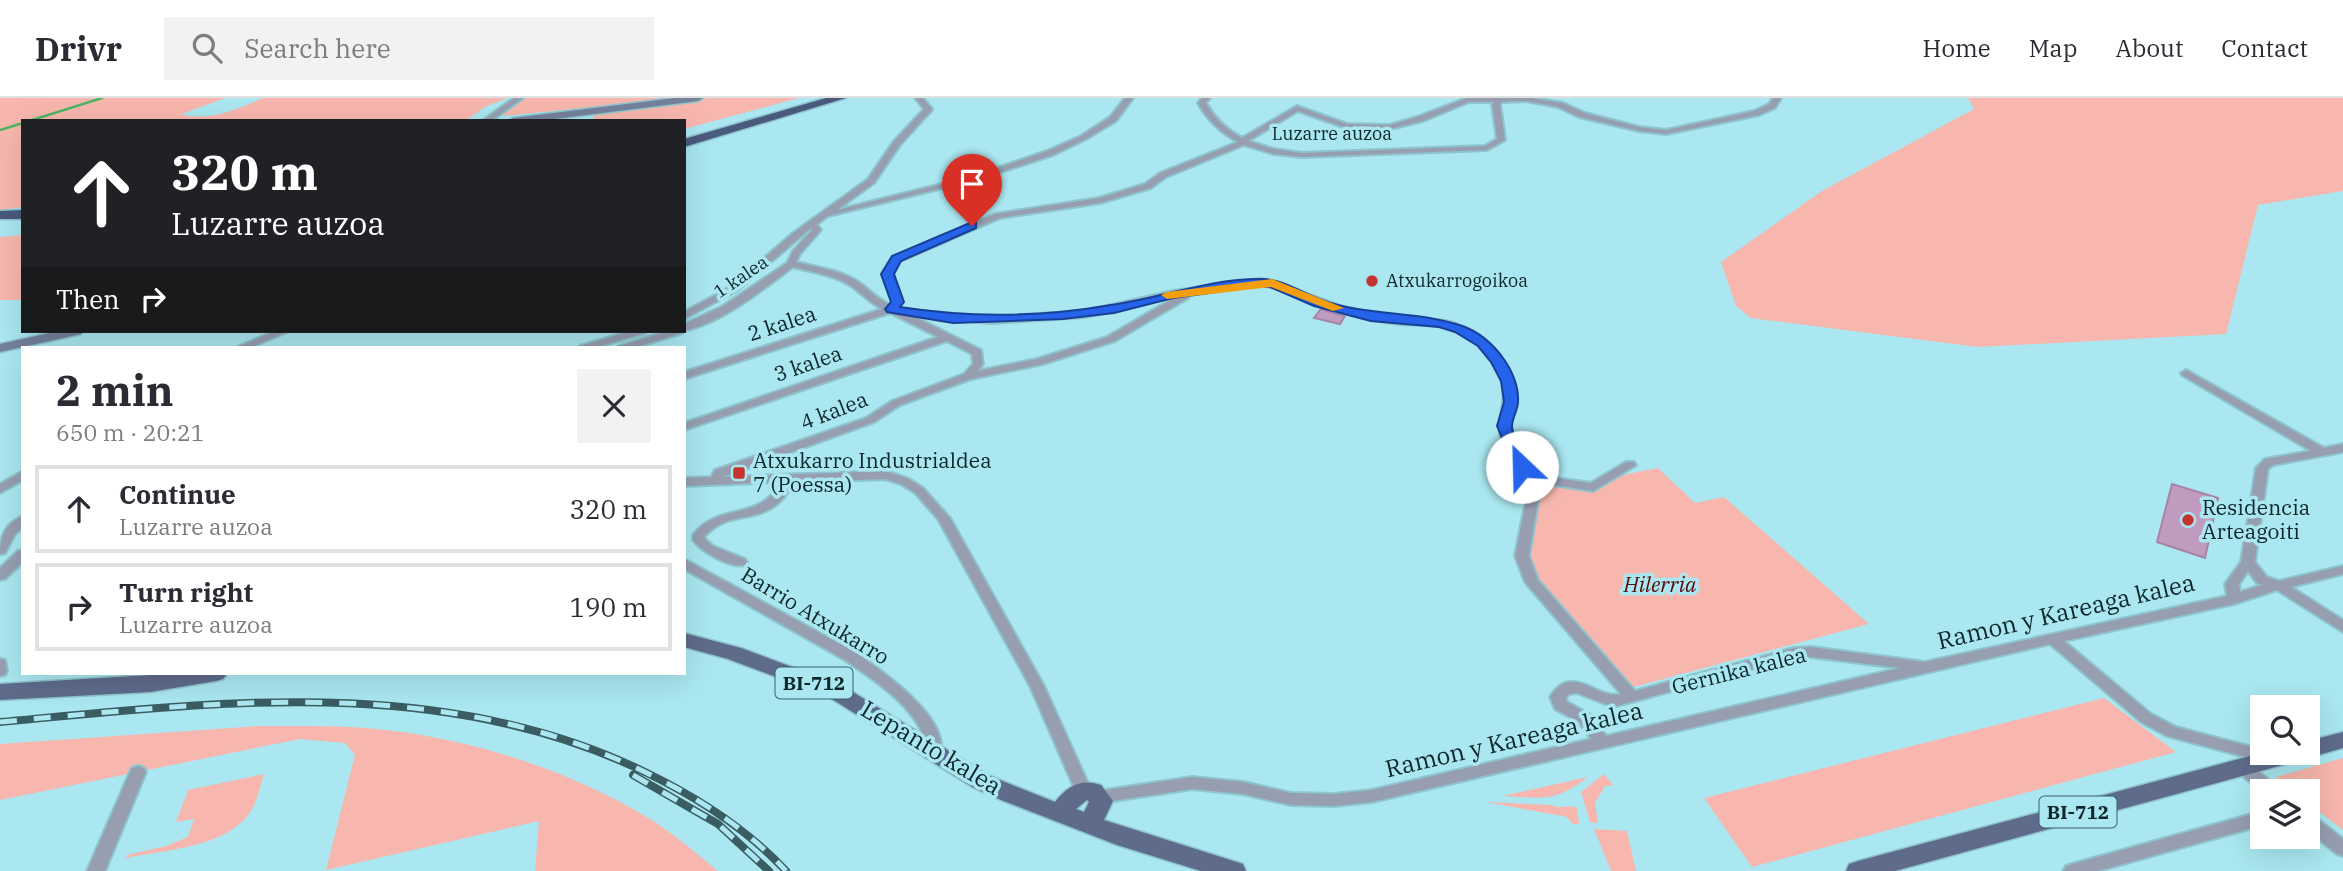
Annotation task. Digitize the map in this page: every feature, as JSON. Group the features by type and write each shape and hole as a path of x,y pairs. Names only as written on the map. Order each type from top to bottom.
{"highway":[{"path":"686,133 812,98"},
{"path":"686,142 840,98"},
{"path":"0,215 21,214"},
{"path":"0,225 21,223"}],"main road":[{"name":"Lepanto kalea","path":"686,641 734,653 835,691 982,782 1038,806 1090,823"},
{"path":"0,692 150,684 209,675"},
{"path":"2320,747 2343,740"},
{"name":"BI-712","path":"1858,871 2254,765"},
{"path":"1061,812 1074,794 1091,793 1100,805 1090,823 1126,838 1234,871"}],"street":[{"path":"489,119 519,98"},
{"path":"529,119 698,98"},
{"path":"686,315 724,296 796,234 813,225 871,181 897,143 929,108 919,98"},
{"path":"823,216 981,175 1051,152 1115,118 1129,98"},
{"name":"Luzarre auzoa","path":"1206,98 1202,103 1207,116 1243,142 1282,155 1487,148 1501,140 1496,104 1500,99"},
{"path":"895,311 897,302 888,274 896,259 998,216 1100,200 1148,186 1163,175 1243,142 1297,108 1346,126 1390,127 1420,119 1468,100 1500,99 1544,102 1639,130 1666,132 1756,113 1772,106 1777,98"},
{"path":"791,264 796,253 817,230 813,225"},
{"name":"1 kalea","path":"686,327 707,320 754,292 791,264 834,274 895,311"},
{"path":"895,311 978,319 1063,316 1114,309 1159,297 1272,283 1319,303 1371,317 1440,324 1460,329 1483,343 1498,361 1508,381 1511,402 1504,426 1522,467 1536,479 1593,487 1630,465"},
{"path":"968,376 1039,362 1111,339 1192,293"},
{"path":"895,311 977,352 978,364 968,376"},
{"name":"2 kalea","path":"686,375 895,311"},
{"path":"0,348 67,333"},
{"path":"245,346 279,333"},
{"path":"591,346 634,333"},
{"path":"629,346 672,333"},
{"name":"3 kalea","path":"686,426 945,338"},
{"path":"2186,373 2322,452"},
{"name":"4 kalea","path":"715,481 719,473 870,420 896,403 968,376"},
{"path":"2234,599 2232,584 2248,562 2262,468 2269,462 2343,448"},
{"path":"686,482 788,481 886,475 908,481 944,518 1021,657 1091,793"},
{"path":"0,489 21,476"},
{"path":"1536,479 1522,556 1532,582 1632,697"},
{"path":"740,562 708,549 699,540 699,535 714,520 760,511 780,496 788,481"},
{"path":"0,550 10,532 21,522"},
{"path":"0,576 21,556"},
{"path":"2248,562 2262,580 2279,585 2343,627"},
{"name":"Barrio Atxukarro","path":"686,565 850,656 876,675 896,691 932,733 933,751"},
{"name":"Ramon y Kareaga kalea","path":"1091,793 1192,783 1243,788 1291,799 1334,800 1372,796 1930,666 2234,599 2258,590 2343,570"},
{"path":"2240,576 2247,585 2258,590"},
{"path":"2053,639 2146,718 2172,732 2250,752"},
{"name":"Gernika kalea","path":"1604,743 1584,718 1560,705 1558,697 1562,690 1572,686 1586,688 1613,702 1794,653 1811,652 1930,666"},
{"path":"0,664 0,671"},
{"path":"2244,768 2257,779"},
{"path":"96,871 138,772"},
{"path":"2072,871 2250,822"},
{"path":"2320,831 2343,849"}],"green space":[{"path":"0,98 226,98 181,114 202,116 223,113 263,98 507,98 485,107 468,119 21,119 21,207 0,210"},
{"path":"519,98 681,98 503,116 506,111 502,107"},
{"path":"708,98 799,98 686,128 686,119 594,119 592,113"},
{"path":"1968,98 2343,98 2343,191 2258,205 2226,334 1978,347 1751,318 1736,306 1721,262 1822,191 1974,109"},
{"path":"21,235 21,300 0,300 0,237"},
{"name":"Hilerria","path":"1658,468 1695,503 1724,497 1869,624 1630,688 1542,586 1527,551 1537,481 1593,491 1618,476"},
{"path":"2104,698 2176,752 1752,867 1704,798"},
{"path":"259,726 334,726 391,730 503,754 564,776 622,803 668,831 718,871 535,871 539,821 326,870 355,755 345,743 300,739 0,800 0,744"},
{"path":"2343,758 2343,830 2320,812 2320,779 2276,777"},
{"path":"264,774 251,811 224,835 192,846 126,858 127,855 166,846 188,837 194,819 176,822 188,790"},
{"path":"1604,774 1613,785 1605,786 1595,803 1598,823 1590,822 1581,792"},
{"path":"1588,777 1566,791 1548,797 1502,796"},
{"path":"1486,802 1574,807 1577,808 1579,824 1573,824 1567,817"},
{"path":"1594,829 1627,831 1636,871 1611,871"}],"building":[{"path":"1321,309 1345,316 1340,324 1314,318"},
{"name":"Residencia Arteagoiti","path":"2172,484 2218,498 2205,558 2157,542"}],"waterway":[{"path":"35,119 102,98"},
{"path":"0,130 21,124"}],"railway":[{"path":"0,722 165,707 248,703 330,703 412,708 493,720 572,742 649,774 739,828 786,871"},
{"path":"633,775 718,824 769,871"}],"slow traffic":[{"path":"1167,295 1259,282 1272,283 1338,308"}],"place":[{"name":"Atxukarrogoikoa","path":"1372,281"},
{"name":"Atxukarro Industrialdea 7 (Poessa)","path":"739,473"},
{"name":"Residencia Arteagoiti","path":"2188,520"}],"route":[{"path":"972,226 896,259 889,267 888,274 897,302 892,309 897,312 953,319 1063,316 1134,305 1172,294 1259,282 1272,283 1319,303 1371,317 1440,324 1460,329 1483,343 1498,361 1508,381 1511,402 1504,426 1522,467"}]}
